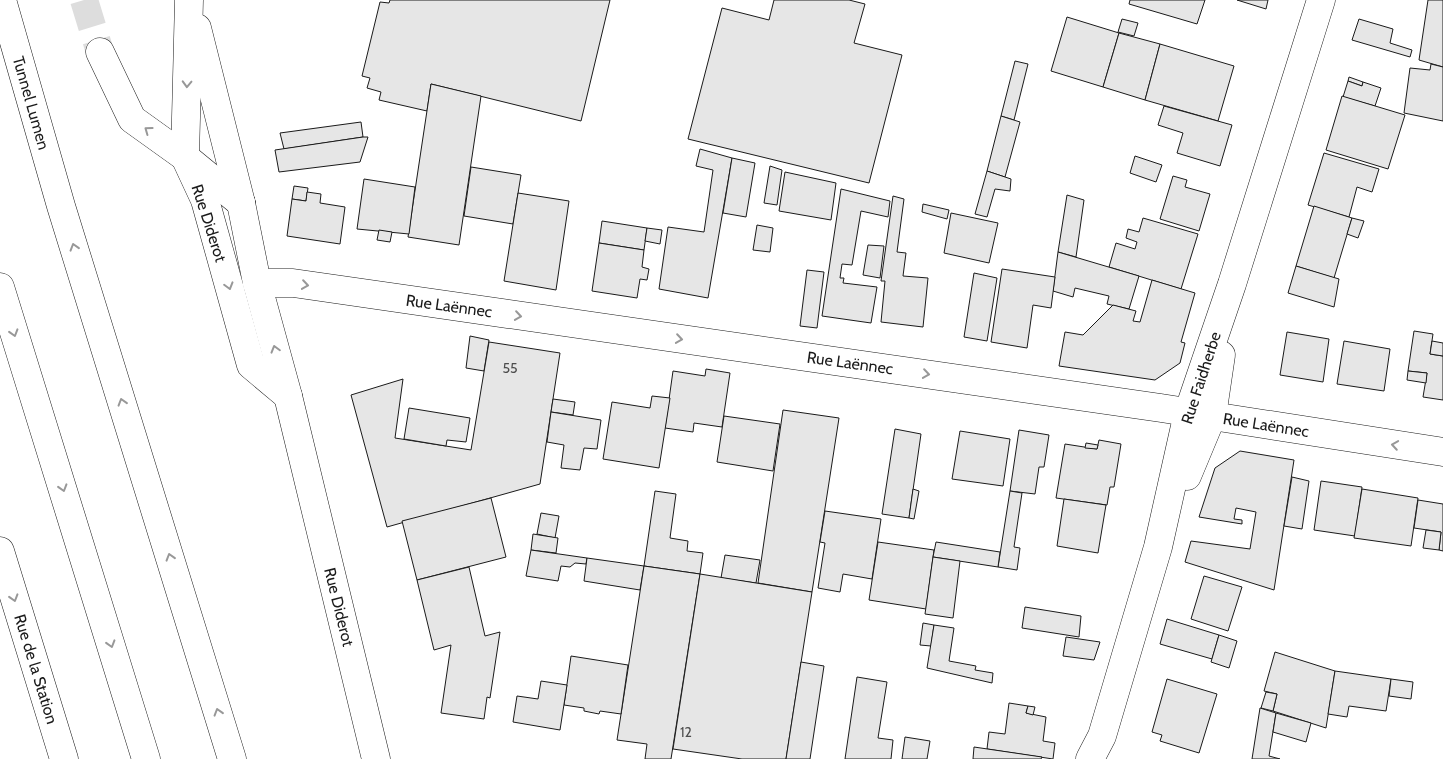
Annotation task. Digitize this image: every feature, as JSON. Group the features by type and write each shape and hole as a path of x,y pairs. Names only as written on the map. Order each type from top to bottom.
{"main road":[{"name":"Tunnel Lumen","path":"2,0 61,206 232,759"},
{"name":"Rue Diderot","path":"190,0 185,157 205,200 251,365 288,396"},
{"name":"Rue Diderot","path":"190,0 241,203 257,283 288,396 376,759"},
{"path":"1097,751 1200,415 1232,284 1321,0"},
{"path":"100,52 132,119 185,157 241,203"},
{"name":"Rue Laënnec","path":"257,283 312,286 1443,452"},
{"path":"0,287 146,759"},
{"name":"Rue de la Station","path":"0,551 64,759"}],"building":[{"path":"390,0 610,0 581,121 431,84 427,111 379,100 381,92 367,88 370,78 362,76 380,2 389,3"},
{"path":"774,0 849,0 865,4 854,43 902,55 869,183 688,139 722,8 769,20"},
{"path":"1130,0 1205,0 1197,24 1129,4"},
{"path":"1237,0 1268,0 1266,9"},
{"path":"1428,0 1443,0 1443,67 1419,60"},
{"path":"1067,17 1119,33 1103,87 1051,71"},
{"path":"1122,19 1138,23 1134,36 1118,32"},
{"path":"1359,19 1393,29 1390,43 1412,50 1410,57 1352,40"},
{"path":"1119,33 1160,44 1145,100 1103,87"},
{"path":"1160,44 1234,66 1218,121 1145,100"},
{"path":"1015,61 1028,64 1014,120 1001,116"},
{"path":"1431,64 1443,67 1443,121 1404,113 1410,68 1430,70"},
{"path":"1349,77 1363,82 1362,86 1348,81"},
{"path":"1348,81 1362,86 1363,82 1381,88 1375,106 1343,97"},
{"path":"431,84 481,96 459,245 408,237"},
{"path":"1342,96 1405,115 1388,169 1326,150"},
{"path":"1164,106 1232,125 1220,166 1177,153 1183,133 1158,125"},
{"path":"1001,116 1020,122 1005,177 987,171"},
{"path":"361,122 363,137 284,149 280,133"},
{"path":"368,137 360,162 279,172 275,150"},
{"path":"700,149 732,158 708,298 659,289 668,227 704,232 713,170 696,166"},
{"path":"1324,153 1379,169 1372,192 1357,187 1349,217 1308,205"},
{"path":"1135,156 1162,165 1156,182 1130,173"},
{"path":"732,158 755,163 746,217 723,213"},
{"path":"770,166 782,170 777,205 764,203"},
{"path":"471,167 521,175 513,224 464,216"},
{"path":"987,171 1011,179 1010,191 995,189 987,217 975,214"},
{"path":"785,172 836,183 831,220 779,211"},
{"path":"1173,176 1187,180 1185,187 1210,194 1199,231 1160,219"},
{"path":"364,179 415,187 409,234 357,229"},
{"path":"294,186 308,188 306,201 292,199"},
{"path":"841,189 890,201 888,217 861,211 852,265 842,264 840,278 844,278 843,283 877,287 871,323 822,316"},
{"path":"307,192 321,194 320,203 345,207 340,244 287,236 292,199 306,201"},
{"path":"518,193 569,201 556,290 504,281"},
{"path":"1067,195 1084,200 1076,257 1058,252"},
{"path":"893,196 904,199 897,252 906,253 903,276 928,278 923,327 881,322 885,281 881,281"},
{"path":"923,204 949,210 947,219 922,212"},
{"path":"1314,206 1352,218 1334,278 1296,266"},
{"path":"951,213 998,223 989,263 944,253"},
{"path":"1143,218 1198,234 1181,289 1109,267 1116,243 1135,249 1137,242 1126,238 1128,229 1139,232"},
{"path":"1352,218 1364,221 1358,238 1347,234"},
{"path":"602,221 647,228 644,250 599,243"},
{"path":"757,225 773,228 770,252 753,250"},
{"path":"647,228 662,230 660,244 645,241"},
{"path":"379,230 392,232 390,242 377,240"},
{"path":"599,243 644,250 642,267 649,269 647,280 640,279 637,298 592,291"},
{"path":"868,245 884,246 880,278 863,275"},
{"path":"1058,252 1139,276 1129,309 1107,304 1109,296 1075,288 1073,297 1053,291"},
{"path":"1296,266 1339,279 1334,307 1288,293"},
{"path":"1002,269 1055,277 1051,308 1033,305 1027,348 991,342"},
{"path":"807,270 824,272 817,328 800,326"},
{"path":"974,273 997,278 987,341 964,337"},
{"path":"1152,280 1195,293 1181,342 1185,343 1180,363 1155,380 1059,366 1065,332 1083,335 1113,305 1136,311 1133,321 1140,322"},
{"path":"1414,331 1433,334 1430,354 1443,356 1443,400 1423,397 1427,373 1408,371"},
{"path":"1287,332 1329,339 1323,382 1280,375"},
{"path":"470,336 489,340 484,371 466,368"},
{"path":"1344,341 1390,349 1384,391 1337,384"},
{"path":"1432,341 1443,343 1443,356 1430,354"},
{"path":"489,342 560,353 540,484 387,527 351,395 403,379 395,438 471,450"},
{"path":"706,369 730,373 722,427 694,423 693,432 665,428 673,371 705,376"},
{"path":"1408,371 1427,373 1426,383 1407,380"},
{"path":"652,396 670,398 659,468 603,459 612,402 650,408"},
{"path":"553,399 575,402 573,415 551,412"},
{"path":"409,408 470,418 466,442 447,440 446,446 404,439"},
{"path":"783,410 839,418 812,592 758,583"},
{"path":"551,412 601,420 597,449 584,448 580,470 561,468 564,445 547,442"},
{"path":"724,416 780,424 773,471 717,462"},
{"path":"895,429 921,434 909,518 882,514"},
{"path":"1019,430 1049,435 1044,467 1039,467 1035,494 1010,491"},
{"path":"960,431 1010,439 1003,486 952,479"},
{"path":"1099,440 1121,444 1114,487 1110,487 1107,505 1056,498 1065,444 1097,449"},
{"path":"1086,443 1098,445 1097,449 1085,448"},
{"path":"1240,451 1294,460 1274,590 1185,562 1191,541 1250,549 1256,512 1236,508 1234,519 1242,520 1242,524 1199,517 1215,468"},
{"path":"1292,477 1309,481 1302,529 1284,526"},
{"path":"1321,481 1362,487 1355,536 1314,530"},
{"path":"913,489 919,491 914,519 909,518"},
{"path":"1362,489 1418,498 1411,546 1354,538"},
{"path":"655,491 676,494 670,538 688,541 687,551 703,553 700,574 644,566"},
{"path":"1010,491 1022,493 1014,547 1020,548 1017,570 998,567"},
{"path":"491,498 506,557 417,580 402,521"},
{"path":"1064,499 1106,505 1098,553 1057,546"},
{"path":"1418,500 1443,504 1443,551 1439,550 1441,532 1414,528"},
{"path":"825,511 881,519 872,579 843,574 840,592 818,588 825,543 820,542"},
{"path":"541,513 559,516 555,538 537,534"},
{"path":"1426,530 1441,532 1439,550 1423,548"},
{"path":"533,534 558,538 556,553 531,550"},
{"path":"878,542 934,550 926,609 869,600"},
{"path":"936,542 1000,552 998,567 933,557"},
{"path":"531,550 587,558 586,564 575,563 570,567 561,566 558,581 526,576"},
{"path":"725,555 760,560 756,583 721,578"},
{"path":"933,557 960,561 953,618 925,614"},
{"path":"587,558 644,566 640,590 584,581"},
{"path":"644,566 700,574 671,759 645,759 647,744 617,740"},
{"path":"469,567 485,636 500,632 490,698 487,697 484,719 441,713 451,645 434,650 417,580"},
{"path":"700,574 812,592 786,759 742,759 673,749"},
{"path":"1204,576 1242,587 1228,631 1191,619"},
{"path":"1025,607 1081,616 1079,637 1022,628"},
{"path":"1167,619 1219,635 1212,659 1160,644"},
{"path":"923,623 934,625 931,646 920,645"},
{"path":"934,625 954,628 949,661 976,666 975,670 993,673 992,683 927,668"},
{"path":"1219,635 1237,641 1229,668 1211,662"},
{"path":"1066,637 1100,642 1094,660 1063,656"},
{"path":"1275,652 1335,671 1326,728 1273,711 1277,694 1264,691"},
{"path":"571,656 628,665 621,714 600,711 599,714 584,711 584,708 564,705"},
{"path":"801,662 824,666 810,759 786,759"},
{"path":"1335,671 1391,679 1386,711 1349,706 1347,717 1328,714"},
{"path":"857,677 887,682 878,738 893,740 891,759 845,759"},
{"path":"1167,679 1217,694 1199,753 1160,741 1162,735 1152,732"},
{"path":"1391,679 1413,682 1411,699 1389,696"},
{"path":"541,681 567,685 560,730 513,722 517,696 538,699"},
{"path":"1266,692 1277,694 1273,711 1261,708"},
{"path":"1009,703 1028,706 1026,713 1046,717 1043,741 1055,743 1053,759 987,749 989,732 1005,734"},
{"path":"1028,706 1035,707 1033,715 1026,713"},
{"path":"1260,708 1276,713 1269,756 1280,759 1252,759"},
{"path":"1276,713 1311,723 1306,742 1273,732"},
{"path":"905,737 930,741 927,759 902,759"},
{"path":"974,747 1042,757 1041,759 973,759"}],"tunnel":[{"path":"84,0 100,52"}]}
